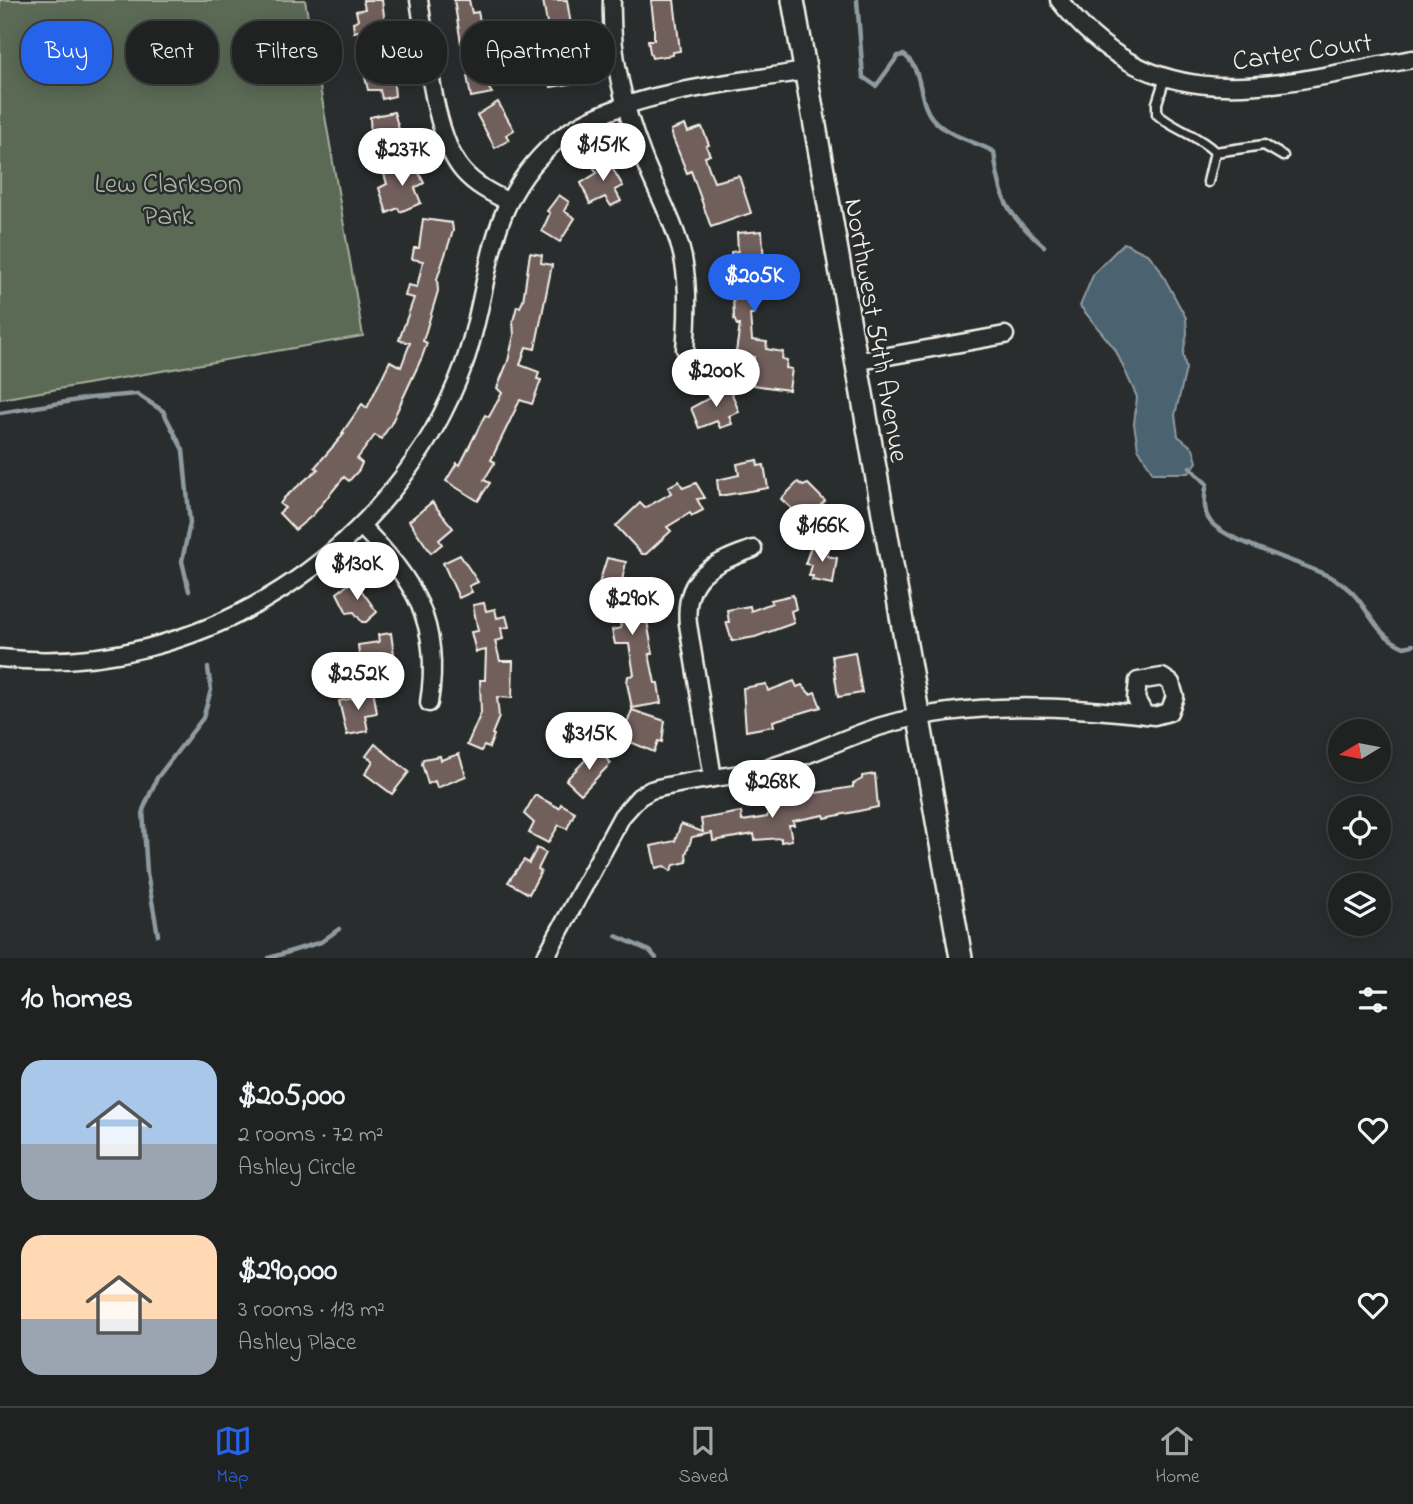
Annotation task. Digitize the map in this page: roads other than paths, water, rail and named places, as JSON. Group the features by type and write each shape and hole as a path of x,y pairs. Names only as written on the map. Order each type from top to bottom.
{"street":[{"path":"419,0 445,140 453,156 469,176 508,201"},
{"path":"612,0 613,46 627,106 643,158 674,228 682,256 688,312 685,349"},
{"name":"Northwest 54th Avenue","path":"793,0 961,958"},
{"name":"Carter Court","path":"1059,0 1098,41 1127,61 1165,78 1222,88 1257,87 1413,59"},
{"path":"0,658 48,660 100,656 181,638 252,608 320,564 361,526 413,464 450,397 476,326 492,244 508,201 536,160 556,141 601,113 646,99 805,71"},
{"path":"855,362 1005,335"},
{"path":"361,526 403,571 424,612 433,657 429,703"},
{"path":"713,778 688,624 688,601 701,576 712,565 753,549"},
{"path":"545,958 628,807 651,790 774,766 882,726 917,719 1014,707 1145,715"}],"lane":[{"path":"1165,78 1157,103 1157,114 1167,123 1195,135 1215,152 1264,145 1283,156"},
{"path":"1208,182 1215,152"}],"water":[{"path":"1124,243 1149,255 1158,266 1186,318 1187,333 1183,354 1186,369 1175,415 1178,436 1193,448 1197,462 1189,473 1153,473 1138,448 1134,424 1137,397 1115,349 1080,306 1094,273"}],"waterway":[{"path":"857,0 863,77 876,86 898,56 904,55 915,68 924,103 932,118 946,130 994,152 999,183 1007,205 1021,225 1044,246"},
{"path":"0,413 90,398 137,394 163,411 183,450 190,523 182,561 189,591"},
{"path":"1190,467 1207,484 1206,513 1219,529 1249,545 1336,580 1356,597 1376,625 1392,641 1404,647 1413,645"},
{"path":"158,935 147,873 143,810 157,778 203,718 211,690 208,668"},
{"path":"269,958 321,942 339,929"},
{"path":"616,936 650,951 656,958"}],"park label":[{"name":"Lew Clarkson Park","path":"168,198"}]}
